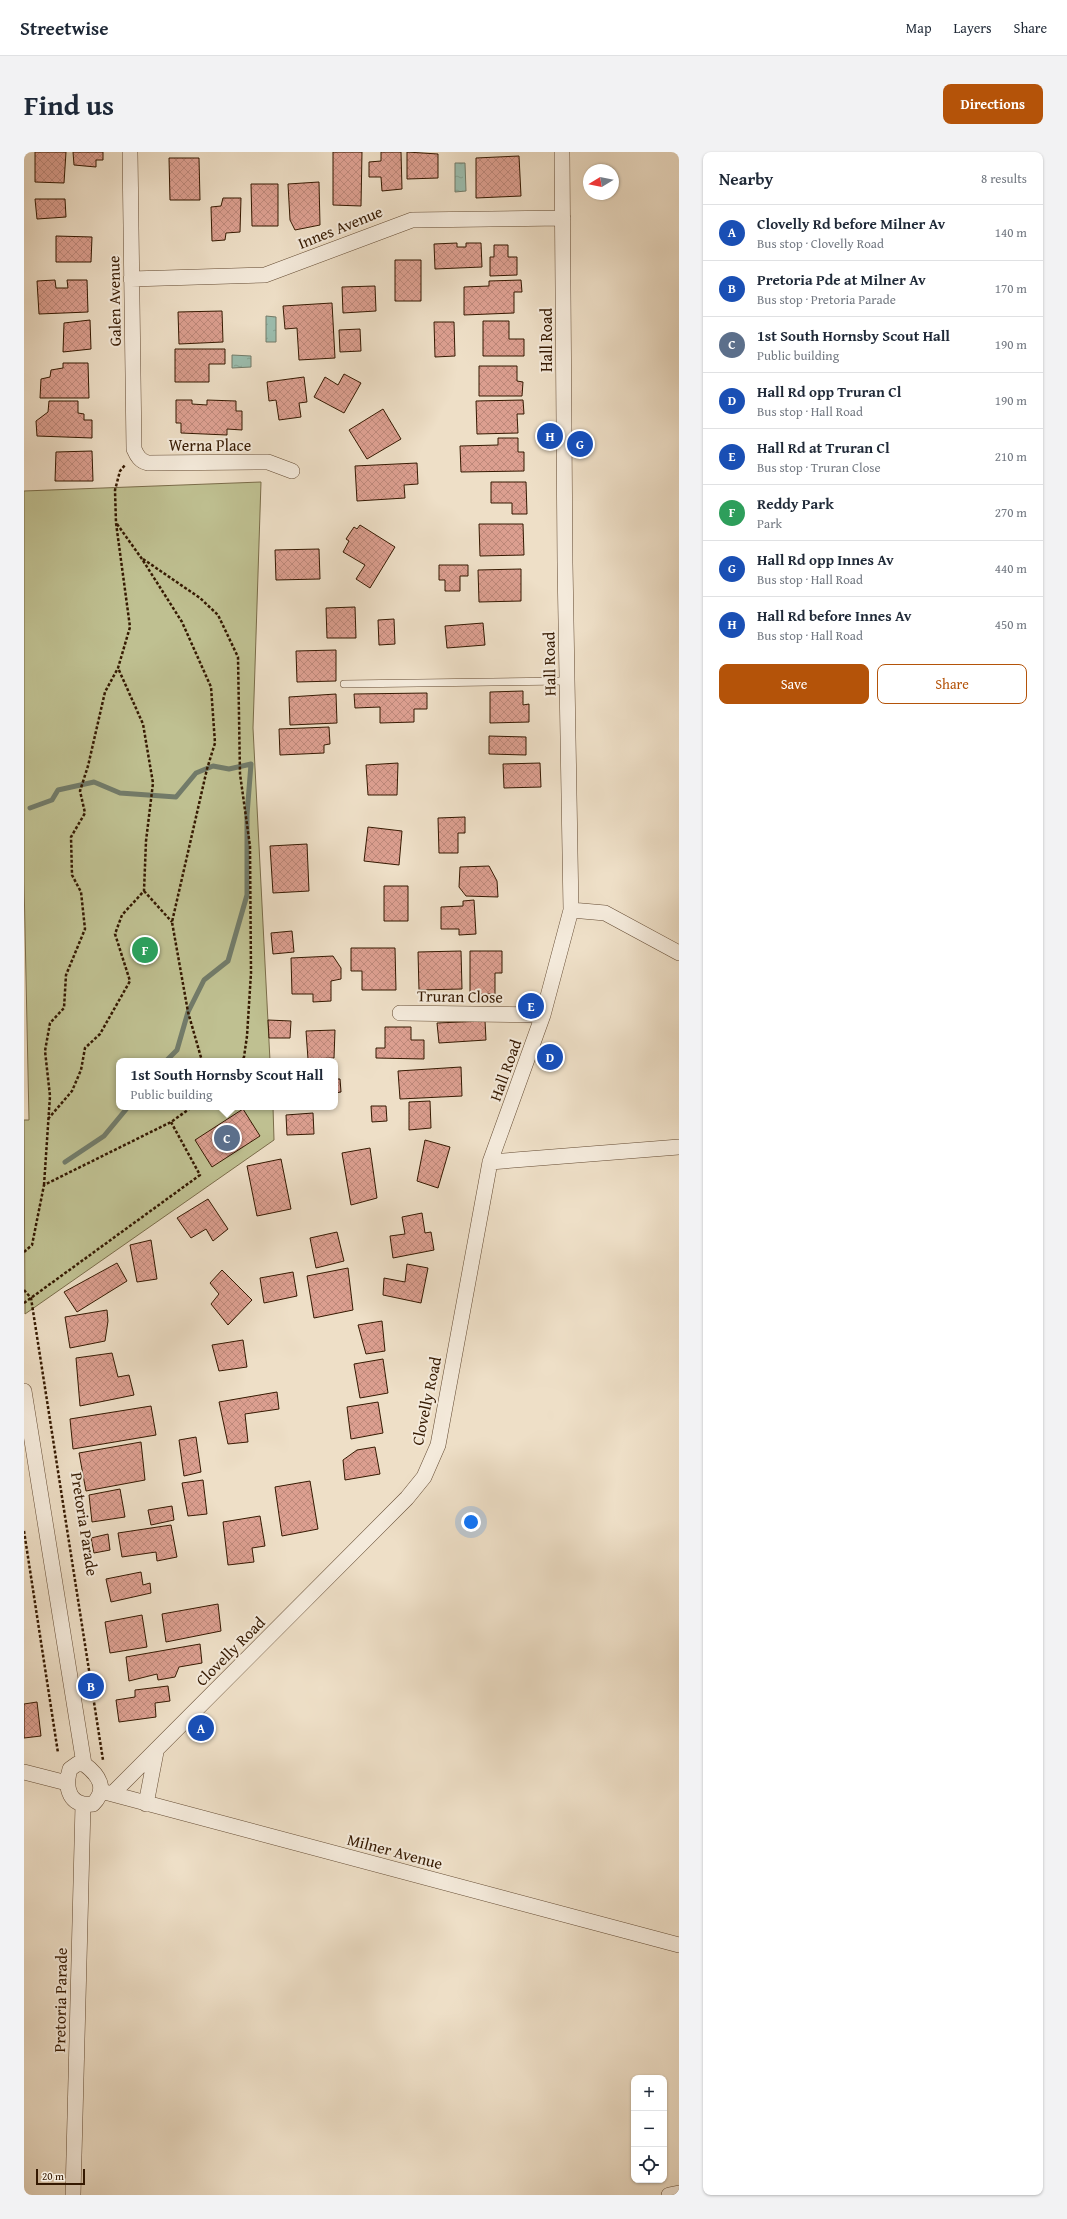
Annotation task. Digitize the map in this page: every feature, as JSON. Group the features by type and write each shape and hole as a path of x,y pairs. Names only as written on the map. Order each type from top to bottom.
{"street":[{"name":"Galen Avenue","path":"130,152 135,451"},
{"name":"Hall Road","path":"490,1162 543,1015 571,910 567,681 562,152"},
{"name":"Innes Avenue","path":"131,279 266,275 412,220 563,218"},
{"name":"Werna Place","path":"135,451 140,459 148,463 268,462 292,471"},
{"path":"571,910 605,914 679,953"},
{"name":"Truran Close","path":"400,1013 543,1015"},
{"path":"490,1162 679,1147"},
{"name":"Clovelly Road","path":"107,1793 156,1752 407,1498 424,1477 438,1445 490,1162"},
{"path":"24,1391 84,1764 98,1778 107,1793 93,1804 83,1805 74,1800 68,1791 67,1783 70,1769 77,1764 84,1764"},
{"path":"146,1804 156,1752"},
{"path":"24,1772 67,1783"},
{"name":"Milner Avenue","path":"107,1793 679,1945"},
{"name":"Pretoria Parade","path":"73,2195 83,1805"},
{"path":"669,2195 679,2193"}],"lane":[{"path":"344,684 567,681"}],"path":[{"path":"24,1252 32,1244 44,1185 50,1096 45,1051 50,1023 64,1008 66,975 85,930 81,892 72,874 71,837 85,812 80,791 88,766 105,692 118,668 130,627 116,523 114,490 120,470 135,451"},
{"path":"116,523 142,559 182,622 210,687 215,743 207,769 172,922 188,1012 201,1058"},
{"path":"142,559 200,598 218,615 238,657 240,774 250,846 251,973 247,1036 244,1058"},
{"path":"48,1119 72,1090 81,1070 85,1048 100,1034 130,981 115,934 122,915 144,891 146,841 153,783 143,724 118,668"},
{"path":"144,891 172,922"},
{"path":"44,1185 172,1122 188,1110"},
{"path":"24,1303 200,1175 172,1122"},
{"name":"Pretoria Parade","path":"24,1290 30,1298 104,1766"},
{"path":"24,1531 58,1753"}],"green space":[{"path":"261,482 253,728 270,1058 116,1058 116,1110 273,1110 274,1140 25,1314 24,1120 29,1120 24,881 24,491"}],"water":[{"path":"455,163 465,163 466,191 455,192"},
{"path":"266,316 276,317 276,342 266,342"},
{"path":"232,355 251,356 251,367 232,368"}],"building":[{"path":"35,152 66,152 64,183 35,182"},
{"path":"73,152 103,152 103,160 96,160 96,167 74,165"},
{"path":"333,152 362,152 361,206 333,205"},
{"path":"381,152 401,152 402,189 382,191 381,177 369,177 369,162 381,161"},
{"path":"407,152 438,154 438,178 407,179"},
{"path":"519,156 521,196 476,198 476,158"},
{"path":"169,158 199,158 200,200 170,200"},
{"path":"319,182 320,225 295,230 290,220 288,184"},
{"path":"251,184 278,184 278,226 252,226"},
{"path":"223,198 241,198 240,232 226,233 225,240 212,241 211,207 221,206"},
{"path":"35,199 65,199 66,217 37,219"},
{"path":"56,236 92,237 91,262 56,262"},
{"path":"457,243 457,247 466,247 466,243 481,243 482,267 435,269 434,244"},
{"path":"494,245 508,245 508,257 517,257 517,275 490,276 490,257 494,257"},
{"path":"395,260 421,260 421,301 395,301"},
{"path":"55,280 56,288 68,288 67,280 87,280 88,312 39,314 37,281"},
{"path":"521,280 522,292 514,292 514,313 464,315 464,287 489,286 489,281"},
{"path":"375,286 376,311 343,313 342,287"},
{"path":"332,303 335,358 299,360 297,328 285,329 283,306"},
{"path":"222,311 223,342 179,344 178,312"},
{"path":"90,320 91,349 63,352 64,323"},
{"path":"483,321 509,321 509,339 524,339 524,356 483,356"},
{"path":"434,322 454,322 455,356 435,357"},
{"path":"360,329 361,351 340,352 339,330"},
{"path":"175,349 225,349 225,364 209,364 209,382 175,382"},
{"path":"63,363 88,363 89,398 40,398 41,379 50,377 51,370 63,368"},
{"path":"479,366 517,366 517,381 523,382 522,396 479,396"},
{"path":"344,374 361,383 344,413 314,397 325,377 338,385"},
{"path":"304,377 307,402 299,403 301,417 279,420 276,400 269,401 267,382"},
{"path":"176,400 192,400 192,404 207,405 207,400 236,401 236,411 242,411 242,430 227,429 227,435 181,433 181,423 176,423"},
{"path":"523,400 524,414 517,414 518,433 477,434 476,401"},
{"path":"49,401 78,401 78,413 84,414 84,420 92,420 92,438 37,436 36,421 48,412"},
{"path":"383,409 401,439 367,459 349,430"},
{"path":"498,438 518,438 518,452 524,452 524,471 461,472 460,446 498,445"},
{"path":"92,451 93,481 55,481 56,452"},
{"path":"417,463 418,484 404,485 405,498 357,501 355,466"},
{"path":"491,482 526,482 527,514 512,514 512,503 491,503"},
{"path":"479,524 523,524 524,555 480,556"},
{"path":"360,525 395,547 370,588 356,579 365,565 343,552 349,541 346,539 354,527 357,529"},
{"path":"319,549 320,579 276,580 275,550"},
{"path":"439,565 468,565 468,576 460,576 460,591 445,591 445,580 439,580"},
{"path":"521,569 521,601 479,602 478,570"},
{"path":"355,607 356,638 327,638 326,608"},
{"path":"394,619 395,644 379,645 378,620"},
{"path":"483,623 485,645 447,648 445,626"},
{"path":"336,650 336,681 297,682 296,651"},
{"path":"523,691 523,705 529,704 529,722 490,723 490,692"},
{"path":"427,693 427,709 414,709 414,722 380,723 380,707 355,708 354,694"},
{"path":"336,694 337,723 290,725 289,697"},
{"path":"329,727 330,744 324,745 324,753 280,755 279,729"},
{"path":"489,736 526,737 526,755 489,754"},
{"path":"398,763 397,795 368,795 366,765"},
{"path":"540,763 541,787 504,788 503,764"},
{"path":"465,817 465,833 458,833 458,853 439,853 438,818"},
{"path":"368,827 402,831 399,865 364,861"},
{"path":"307,844 309,891 273,893 270,846"},
{"path":"489,866 497,881 498,897 466,896 459,887 460,867"},
{"path":"384,886 408,886 408,921 384,921"},
{"path":"474,900 476,934 459,935 459,929 441,929 441,907 463,906 463,901"},
{"path":"292,931 294,952 273,954 271,933"},
{"path":"351,948 395,948 396,990 362,990 362,971 351,971"},
{"path":"461,951 462,989 419,990 418,952"},
{"path":"470,951 502,951 502,973 495,973 495,994 470,994"},
{"path":"333,956 341,968 341,979 331,981 331,1001 313,1002 313,994 292,994 291,958"},
{"path":"268,1020 291,1021 290,1038 269,1038"},
{"path":"485,1021 486,1040 439,1043 437,1023"},
{"path":"385,1027 411,1027 411,1040 424,1040 424,1059 376,1058 376,1048 385,1048"},
{"path":"335,1030 334,1058 308,1058 306,1031"},
{"path":"461,1067 462,1096 400,1099 398,1071"},
{"path":"338,1079 340,1079 341,1092 338,1092"},
{"path":"430,1101 431,1128 409,1130 409,1102"},
{"path":"371,1106 386,1106 387,1121 372,1122"},
{"path":"241,1110 244,1110 260,1136 212,1167 195,1140"},
{"path":"313,1113 314,1134 287,1135 286,1115"},
{"path":"425,1140 450,1147 438,1188 417,1181"},
{"path":"370,1148 377,1198 351,1205 342,1153"},
{"path":"281,1159 291,1209 257,1216 247,1166"},
{"path":"208,1199 228,1229 213,1241 206,1229 191,1238 177,1218"},
{"path":"422,1213 425,1233 431,1232 434,1250 393,1258 390,1236 405,1234 402,1217"},
{"path":"337,1232 344,1261 316,1268 310,1238"},
{"path":"151,1240 157,1279 137,1282 130,1245"},
{"path":"117,1263 127,1281 77,1312 64,1292"},
{"path":"407,1264 428,1268 421,1303 383,1295 384,1278 405,1282"},
{"path":"348,1268 353,1310 314,1318 307,1276"},
{"path":"222,1270 252,1300 228,1325 211,1304 219,1294 210,1283"},
{"path":"293,1272 297,1296 264,1303 260,1278"},
{"path":"107,1310 108,1321 105,1341 70,1348 65,1317"},
{"path":"382,1321 385,1351 366,1354 358,1325"},
{"path":"243,1340 247,1367 219,1371 212,1345"},
{"path":"112,1353 118,1377 129,1375 134,1395 80,1406 76,1358"},
{"path":"383,1359 388,1393 360,1398 354,1364"},
{"path":"277,1392 279,1409 245,1414 248,1442 228,1444 219,1402"},
{"path":"378,1402 383,1433 351,1439 347,1407"},
{"path":"151,1406 156,1435 73,1449 70,1419"},
{"path":"196,1437 201,1472 184,1476 179,1440"},
{"path":"141,1442 145,1480 86,1491 79,1453"},
{"path":"375,1447 380,1474 345,1480 343,1460 357,1450"},
{"path":"203,1480 207,1514 188,1516 182,1483"},
{"path":"310,1481 318,1529 282,1536 275,1487"},
{"path":"120,1489 125,1517 92,1522 89,1495"},
{"path":"172,1506 174,1520 151,1525 148,1510"},
{"path":"260,1516 265,1546 252,1548 254,1562 228,1565 223,1522"},
{"path":"171,1525 177,1557 157,1561 156,1552 122,1557 118,1533"},
{"path":"108,1534 110,1550 94,1553 91,1538"},
{"path":"141,1572 143,1585 150,1583 151,1593 111,1602 106,1579"},
{"path":"218,1604 221,1631 166,1642 162,1614"},
{"path":"142,1615 147,1647 110,1653 105,1622"},
{"path":"200,1644 202,1663 179,1667 175,1677 158,1680 157,1674 129,1681 126,1657"},
{"path":"168,1686 170,1701 155,1703 156,1717 119,1722 116,1700 135,1697 135,1690"},
{"path":"37,1702 41,1736 24,1738 24,1704"}],"waterway":[{"path":"30,808 52,800 58,790 94,782 120,793 176,797 196,773 213,766 229,769 251,764 247,815 247,895 228,961 204,980 188,1012 177,1050 169,1058"},
{"path":"65,1162 104,1136 126,1110"}],"place":[{"name":"Hall Rd before Innes Av","path":"550,436"},
{"name":"Hall Rd opp Innes Av","path":"580,444"},
{"name":"Reddy Park","path":"145,950"},
{"name":"Hall Rd at Truran Cl","path":"531,1006"},
{"name":"Hall Rd opp Truran Cl","path":"550,1057"},
{"name":"1st South Hornsby Scout Hall","path":"227,1138"},
{"name":"Pretoria Pde at Milner Av","path":"91,1686"},
{"name":"Clovelly Rd before Milner Av","path":"201,1728"}]}
